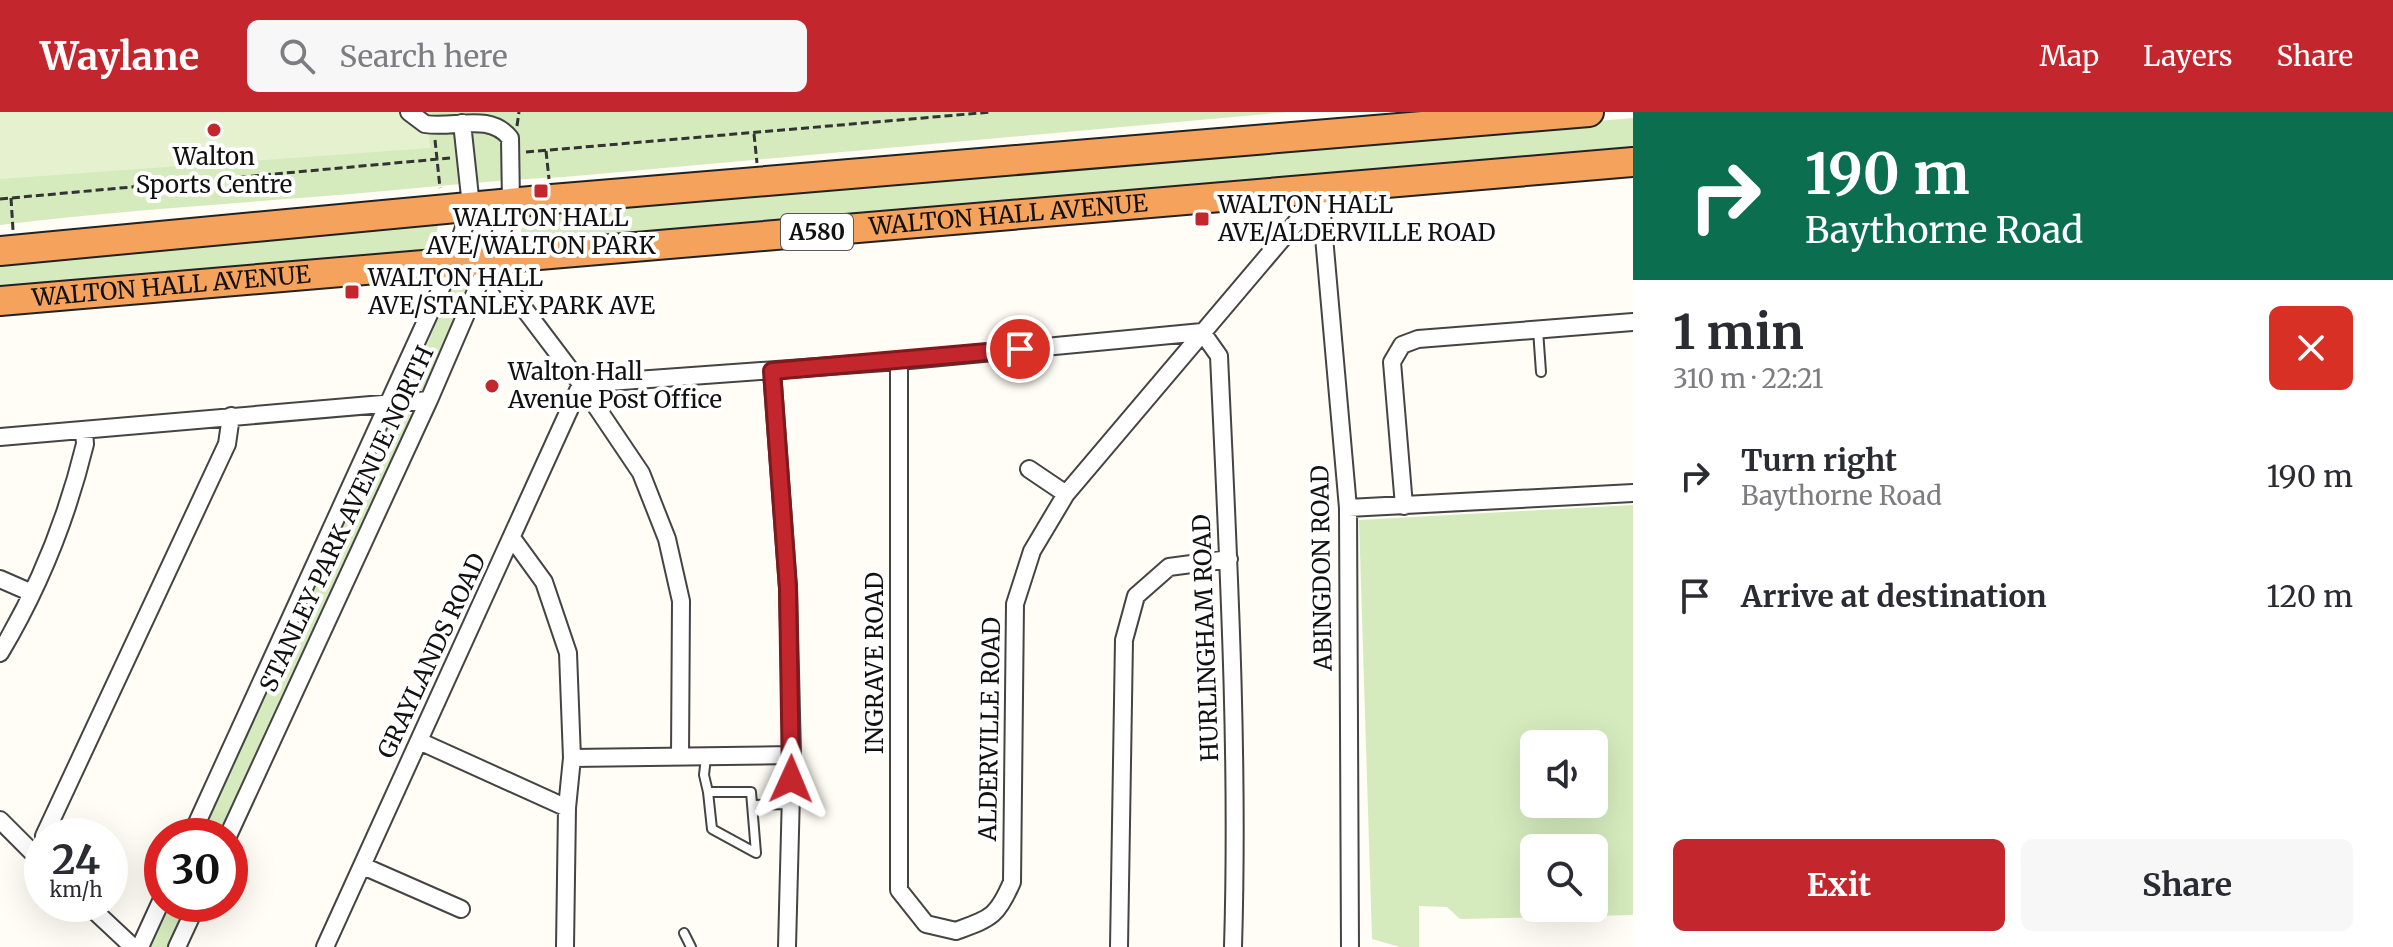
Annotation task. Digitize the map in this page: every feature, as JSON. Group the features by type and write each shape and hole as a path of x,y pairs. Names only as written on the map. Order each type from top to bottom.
{"highway":[{"name":"WALTON HALL AVENUE","path":"7,251 442,208 1589,112"},
{"name":"WALTON HALL AVENUE","path":"0,301 312,274 1321,201 1633,162"}],"street":[{"path":"409,112 425,124 462,123"},
{"name":"STANLEY PARK AVENUE NORTH","path":"199,818 452,264 471,206 462,123 493,123 510,138 511,203 507,219 429,400 236,818"},
{"name":"ALDERVILLE ROAD","path":"956,939 1002,907 1012,882 1015,604 1032,551 1066,494 1299,219 1321,201"},
{"name":"ABINGDON ROAD","path":"1321,201 1348,508 1350,947"},
{"path":"488,261 581,384 641,473 667,539 681,601 680,757"},
{"path":"1404,506 1392,362 1402,345 1418,339 1633,322"},
{"path":"581,384 899,361 1202,332"},
{"name":"HURLINGHAM ROAD","path":"1202,332 1219,356 1229,559 1236,825 1233,947"},
{"name":"INGRAVE ROAD","path":"899,361 899,890 926,924 956,939"},
{"path":"772,371 788,588 792,755 787,947"},
{"name":"GRAYLANDS ROAD","path":"325,947 581,384"},
{"path":"0,437 429,400"},
{"path":"55,818 227,444 231,416"},
{"path":"0,653 60,532 83,453 84,430"},
{"path":"1029,469 1066,494"},
{"path":"1348,508 1633,493"},
{"path":"512,538 544,582 568,653 572,758 567,808 565,947"},
{"path":"1119,947 1124,640 1136,596 1169,567 1229,559"},
{"path":"0,579 32,593"},
{"path":"419,741 567,808"},
{"path":"572,758 792,755"},
{"path":"0,820 24,836"},
{"path":"363,866 461,909"},
{"path":"106,922 133,947"},
{"path":"140,947 151,922"},
{"path":"177,947 189,922"}],"lane":[{"path":"1538,329 1541,372"},
{"path":"706,756 704,775 712,829 756,853 751,792 708,792"},
{"path":"752,805 790,804"},
{"path":"684,933 691,947"}],"path":[{"path":"434,125 442,208"},
{"path":"754,133 759,182"},
{"path":"546,151 552,199"},
{"path":"7,251 11,198"}],"green space":[{"path":"0,112 1288,112 0,225"},
{"name":"Walton Sports Centre","path":"0,112 427,112 430,148 0,179"},
{"path":"1633,118 1633,146 831,218 518,242 526,212"},
{"path":"439,219 433,254 0,289 0,257"},
{"path":"470,283 425,393 406,393 453,284"},
{"path":"414,414 228,818 207,818 393,415"},
{"path":"1633,505 1633,915 1608,916 1608,834 1520,834 1520,918 1460,919 1447,907 1419,906 1419,947 1400,947 1372,939 1359,520"},
{"path":"160,922 181,922 169,947 148,947"}],"place":[{"name":"Walton Sports Centre","path":"214,130"},
{"name":"WALTON HALL AVE/WALTON PARK","path":"541,191"},
{"name":"WALTON HALL AVE/ALDERVILLE ROAD","path":"1202,219"},
{"name":"WALTON HALL AVE/STANLEY PARK AVE","path":"352,292"},
{"name":"Walton Hall Avenue Post Office","path":"492,386"}],"route":[{"path":"791,779 788,588 772,371 1020,349"}]}
